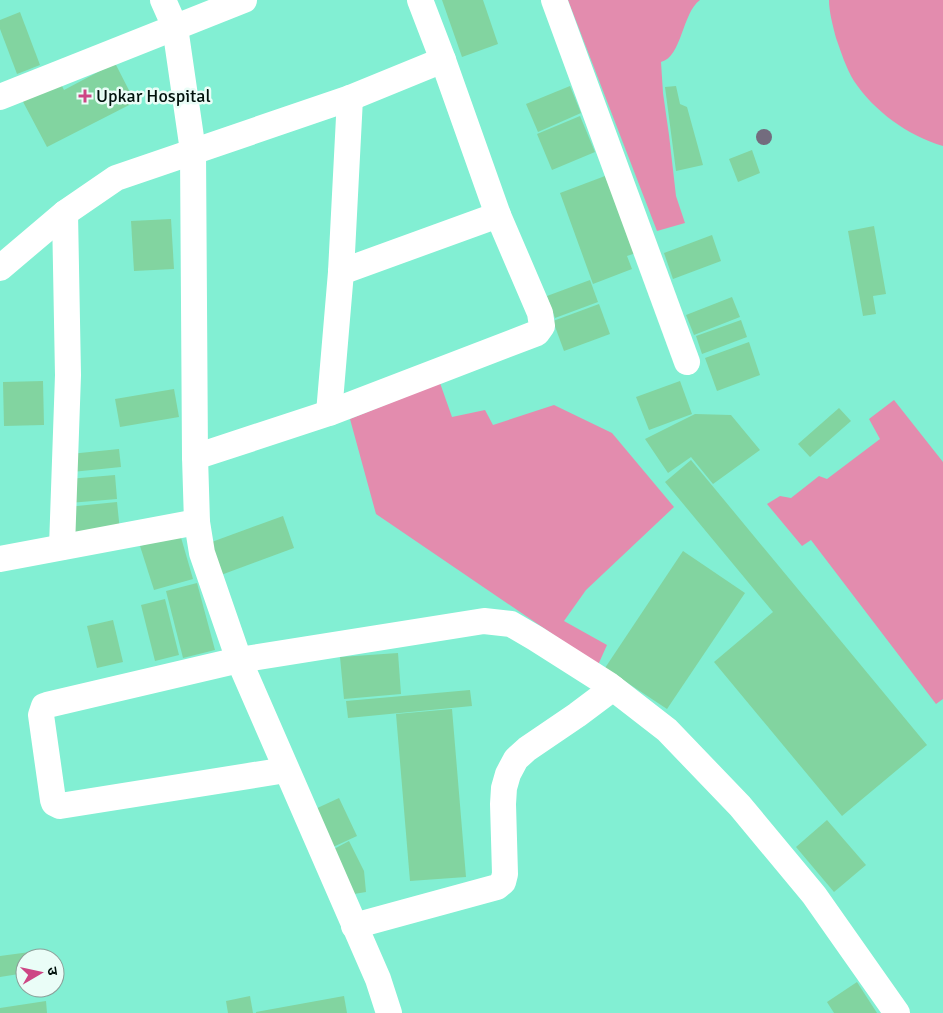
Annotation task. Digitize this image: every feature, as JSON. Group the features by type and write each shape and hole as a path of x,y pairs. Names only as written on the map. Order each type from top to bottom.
{"street":[{"path":"163,0 175,26 193,151 195,457 197,522 202,553 239,660 378,980 389,1013"},
{"path":"0,97 244,0"},
{"path":"195,457 329,413 536,333 542,326 540,313 498,215 420,0"},
{"path":"554,0 687,362"},
{"path":"0,268 65,213 116,178 350,98 443,60"},
{"path":"329,413 342,272 350,98"},
{"path":"62,547 68,375 65,213"},
{"path":"342,272 498,215"},
{"path":"0,559 197,522"},
{"path":"286,770 63,805 54,803 41,715 44,706 239,660 484,621 511,624 613,688 667,730 740,806 814,895 897,1013"},
{"path":"354,926 497,887 503,882 505,874 504,788 508,774 516,759 527,748 577,715 613,688"}],"shaded area":[{"path":"568,0 700,0 689,14 678,44 673,52 661,62 676,196 685,223 657,231"},
{"path":"829,0 943,0 943,146 917,136 893,121 862,92 851,76 836,38"},
{"path":"440,383 452,417 485,410 493,425 554,405 612,433 674,507 586,590 564,621 607,645 598,665 376,514 350,419"},
{"path":"894,400 943,462 943,699 936,704 811,540 802,546 767,504 780,496 791,498 819,476 827,479 880,439 869,419"}],"building":[{"path":"442,0 483,0 498,44 462,57"},
{"path":"20,12 40,65 17,74 0,29 0,20"},
{"path":"115,63 135,102 47,147 21,98 58,78 64,90"},
{"path":"570,86 581,113 538,132 526,104"},
{"path":"676,86 680,104 687,107 703,165 676,171 665,87"},
{"path":"580,116 595,152 552,170 537,134"},
{"path":"752,150 760,173 738,182 729,159"},
{"path":"605,176 636,253 627,256 632,269 593,284 560,193"},
{"path":"171,219 174,269 134,271 131,221"},
{"path":"874,226 886,294 873,296 876,314 863,316 848,231"},
{"path":"712,235 721,261 673,279 664,253"},
{"path":"590,280 598,302 555,318 547,296"},
{"path":"732,297 740,317 694,335 686,315"},
{"path":"599,304 610,334 564,351 553,321"},
{"path":"741,320 747,337 702,354 696,336"},
{"path":"749,342 760,375 717,391 705,358"},
{"path":"43,381 44,425 4,426 3,382"},
{"path":"680,381 692,414 649,430 636,397"},
{"path":"174,389 179,417 120,427 115,399"},
{"path":"839,408 851,421 810,457 798,444"},
{"path":"695,414 731,415 760,450 713,484 691,457 668,473 645,439"},
{"path":"119,449 121,467 72,472 70,454"},
{"path":"691,460 927,745 842,816 714,662 773,612 665,482"},
{"path":"115,475 117,499 69,503 68,479"},
{"path":"117,502 120,531 69,535 67,507"},
{"path":"283,516 294,548 221,575 209,543"},
{"path":"180,534 193,579 154,590 140,546"},
{"path":"683,551 745,593 667,709 605,668"},
{"path":"197,583 215,650 183,658 166,591"},
{"path":"165,599 179,655 155,661 141,605"},
{"path":"113,620 123,662 97,668 87,626"},
{"path":"398,653 401,694 344,699 340,657"},
{"path":"470,690 472,706 348,718 346,701"},
{"path":"452,709 466,877 410,881 396,714"},
{"path":"339,798 357,836 331,848 313,810"},
{"path":"827,820 866,865 834,892 796,847"},
{"path":"349,841 364,871 366,892 348,895 332,850"},
{"path":"15,954 15,975 0,977 0,956"},
{"path":"857,982 877,1013 834,1013 827,1002"},
{"path":"250,996 253,1013 228,1013 226,1001"},
{"path":"344,996 347,1013 256,1013 256,1012"},
{"path":"46,1001 47,1013 0,1013 0,1008"}],"place":[{"name":"Upkar Hospital","path":"85,96"}]}
